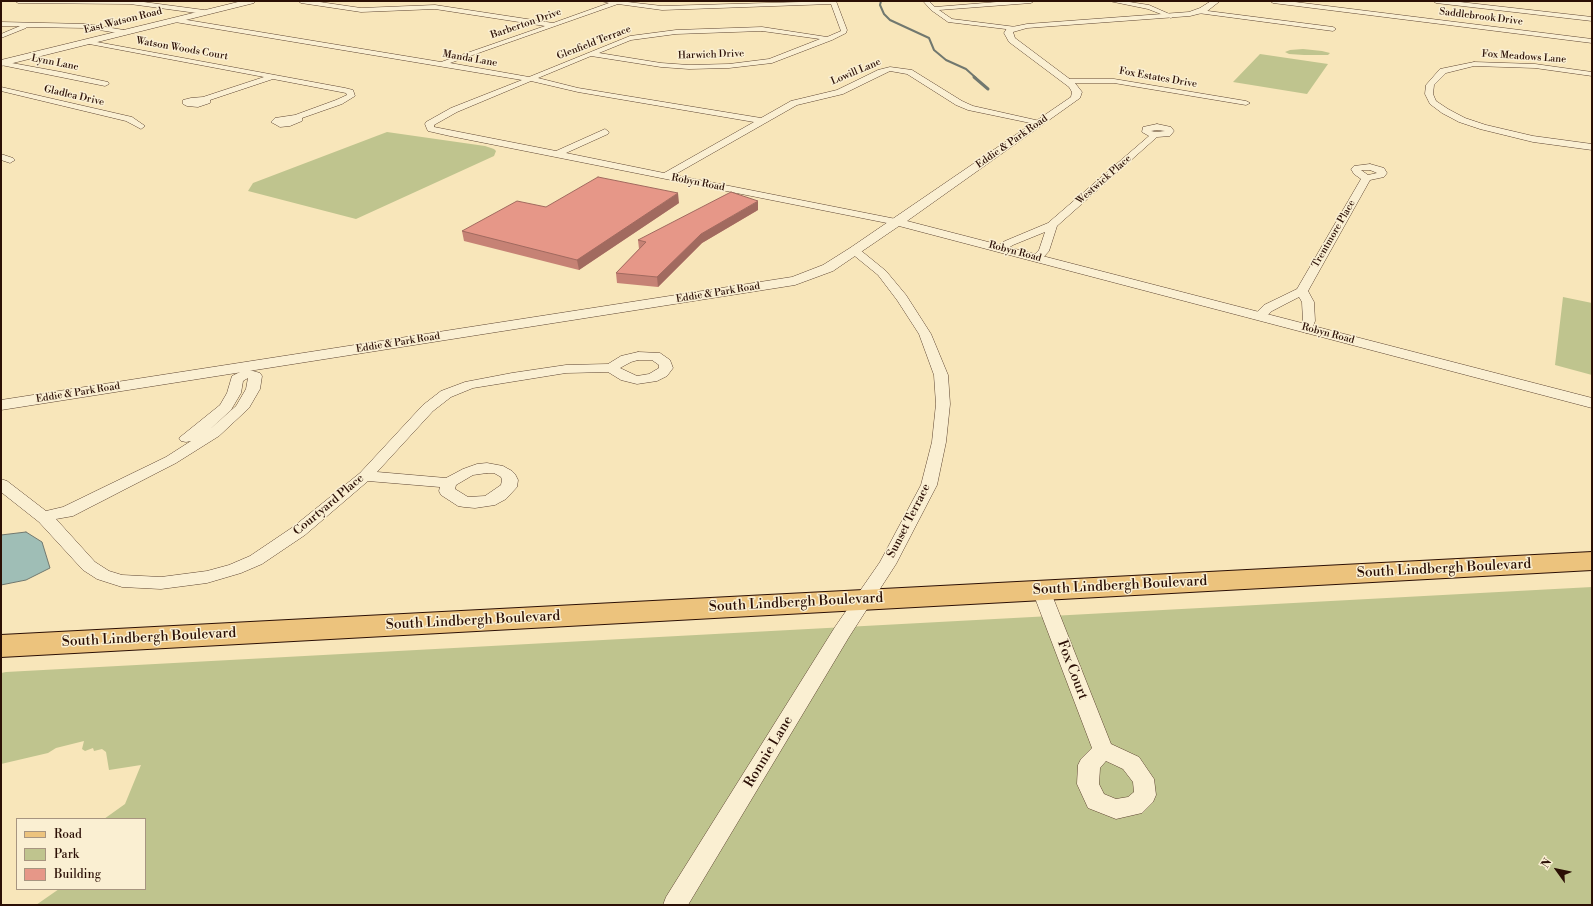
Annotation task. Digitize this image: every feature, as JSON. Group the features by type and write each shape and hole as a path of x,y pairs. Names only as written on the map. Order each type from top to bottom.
{"main road":[{"name":"South Lindbergh Boulevard","path":"1,646 1592,561"}],"street":[{"path":"18,1 99,1 146,3 204,12"},
{"name":"East Watson Road","path":"1,63 251,1"},
{"path":"301,1 361,10 435,7 554,25"},
{"path":"604,1 673,8 833,2"},
{"path":"926,1 933,9 950,21 1014,28 1171,16 1200,12 1333,29"},
{"path":"933,9 1031,1"},
{"path":"1112,1 1149,7 1171,16"},
{"path":"1200,12 1216,1"},
{"name":"Saddlebrook Drive","path":"1272,1 1498,26 1592,40"},
{"path":"1436,1 1484,4 1592,20"},
{"name":"Harwich Drive","path":"589,54 674,66 731,69 780,58 830,39 844,30 833,2"},
{"name":"Barberton Drive","path":"441,64 617,3"},
{"name":"Manda Lane","path":"175,20 531,79 578,90 761,121"},
{"path":"1,24 87,26 124,32"},
{"path":"1,36 32,24"},
{"name":"Eddie & Park Road","path":"1,405 246,370 795,281 828,268 1075,98 1077,92 1066,81 1012,40 1008,33 1014,28"},
{"name":"Glenfield Terrace","path":"431,128 429,124 439,118 630,38 670,33 762,29 784,31 830,39"},
{"name":"Watson Woods Court","path":"86,42 344,90 350,92 352,96 297,117"},
{"name":"Lynn Lane","path":"1,63 105,84"},
{"name":"Fox Meadows Lane","path":"1592,74 1535,66 1474,64 1443,71 1430,85 1429,94 1433,102 1445,111 1462,120 1533,139 1592,147"},
{"name":"Lowill Lane","path":"665,176 794,103 840,92 890,69 903,70 959,103 971,108 1040,123"},
{"name":"Watson Woods Court","path":"204,99 275,77"},
{"name":"Fox Estates Drive","path":"1066,81 1114,80 1246,103"},
{"name":"Gladlea Drive","path":"1,89 129,119 141,126"},
{"name":"Robyn Road","path":"431,128 896,222 1001,248 1592,403"},
{"path":"558,154 605,132"},
{"name":"Westwick Place","path":"1001,248 1009,243 1052,225 1155,135"},
{"name":"Trentmore Place","path":"1302,290 1366,178"},
{"path":"1038,258 1044,251 1052,225"},
{"name":"Sunset Terrace","path":"854,251 882,273 902,298 925,334 941,376 943,404 939,442 929,485 887,564 864,600"},
{"path":"1259,316 1268,308 1302,290 1308,302 1309,321 1307,329"},
{"name":"Courtyard Place","path":"1,484 49,516 89,566 102,575 122,580 161,583 207,577 235,569 256,560 299,531 365,476 428,408 446,394 470,385 512,377 566,369 611,368"},
{"path":"49,516 67,512 81,505 170,460 214,433 242,408 253,389 256,376 246,370"},
{"path":"365,476 448,482"},
{"name":"Fox Court","path":"1042,590 1103,750"},
{"name":"Ronnie Lane","path":"675,905 842,632 864,600"}],"green space":[{"path":"1303,49 1330,53 1328,55 1304,55 1289,54 1285,52"},
{"path":"1260,54 1328,64 1307,94 1233,82"},
{"path":"387,132 485,146 496,151 494,156 356,219 248,191 253,183"},
{"path":"1563,297 1592,303 1592,375 1555,365"},
{"path":"1592,587 1592,905 36,905 58,890 146,890 146,818 105,818 125,804 141,765 109,770 106,752 102,749 94,751 93,748 85,751 82,749 84,741 56,748 48,753 1,764 1,673"}],"water":[{"path":"26,532 42,542 50,568 26,580 1,585 1,535"}],"building":[{"path":"598,177 678,193 577,260 462,231 517,201 546,207"},
{"path":"731,192 758,201 701,234 657,277 616,273 646,242 638,240"}],"waterway":[{"path":"881,1 880,5 884,14 890,20 929,38 934,50 946,60 966,69 976,78"},
{"path":"974,77 988,89"}]}
